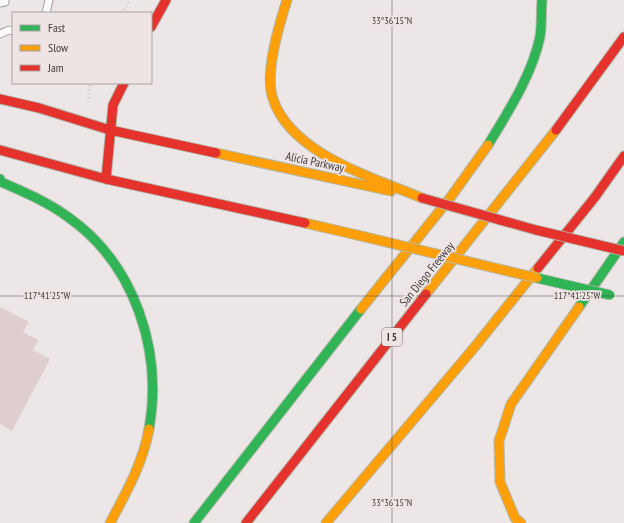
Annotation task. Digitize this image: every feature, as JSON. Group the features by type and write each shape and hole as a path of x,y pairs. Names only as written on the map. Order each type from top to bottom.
{"main road":[{"path":"152,25 166,0"},
{"path":"288,0 274,51 271,77 273,99 285,121 300,137 337,161 422,198"},
{"path":"194,523 400,259 429,227 482,156 505,117 534,57 541,30 542,0"},
{"name":"San Diego Freeway","path":"246,523 540,152 624,37"},
{"path":"106,179 113,105 124,84"},
{"name":"Alicia Parkway","path":"0,99 54,112 110,130 422,198 536,230 624,251"},
{"path":"0,150 106,179 357,235 614,296"},
{"path":"326,523 473,349 595,196 624,156"},
{"path":"0,179 1,182 67,216 90,235 115,263 142,312 152,354 154,399 147,440 134,476 110,523"},
{"path":"521,523 515,518 500,482 499,441 511,404 624,242"}],"lane":[{"path":"0,3 5,2 5,0"},
{"path":"46,12 49,0"},
{"path":"0,34 9,30 12,31"}],"path":[{"path":"123,12 130,0"}],"building":[{"path":"0,307 29,322 23,332 38,340 33,350 50,359 12,431 0,424"}],"traffic: fast":[{"path":"488,145 518,93 531,65 540,37 542,0"},
{"path":"0,179 1,182 44,202 68,217 91,236 111,259 127,284 139,311 147,340 152,370 152,399 149,429"},
{"path":"579,307 624,242"},
{"path":"537,278 610,295"},
{"path":"194,523 361,309"}],"traffic: slow":[{"path":"287,0 280,22 271,63 270,76 273,99 283,118 297,135 315,149 336,162 422,198"},
{"path":"426,294 556,130"},
{"path":"361,309 450,198 488,145"},
{"path":"216,153 391,191"},
{"path":"305,223 357,235"},
{"path":"357,235 537,278"},
{"path":"326,523 473,349 538,268"},
{"path":"521,523 515,518 500,482 499,441 511,404 579,307"},
{"path":"110,523 128,489 143,454 149,429"}],"traffic: jam":[{"path":"152,25 166,0"},
{"path":"556,130 624,37"},
{"path":"106,179 113,105 124,84"},
{"path":"0,99 39,108 110,130 216,153"},
{"path":"0,150 106,179 305,223"},
{"path":"538,268 595,197 624,156"},
{"path":"422,198 536,230 624,251"},
{"path":"246,523 426,294"}]}
